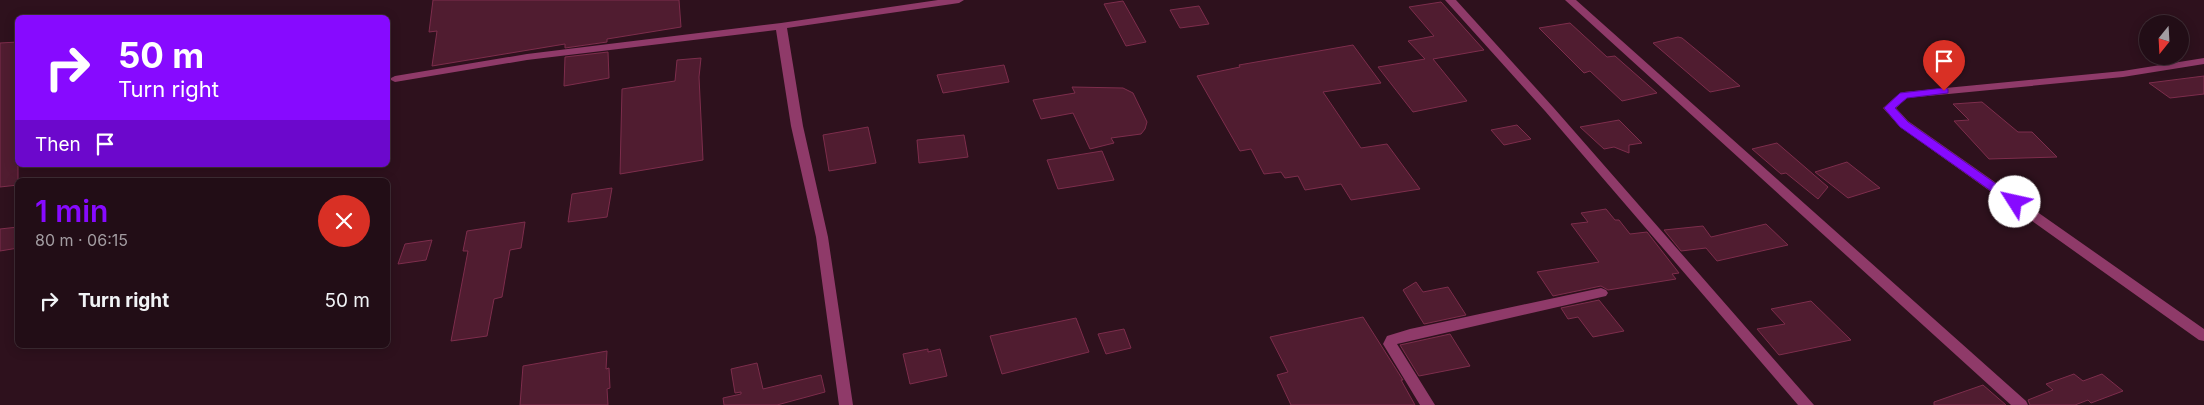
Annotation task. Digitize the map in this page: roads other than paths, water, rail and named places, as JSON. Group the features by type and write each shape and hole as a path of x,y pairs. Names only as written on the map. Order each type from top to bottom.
{"street":[{"path":"395,79 527,57 781,26 959,0"},
{"path":"1450,0 1562,124 1807,405"},
{"path":"1570,0 2021,405"},
{"path":"781,26 797,126 822,237 846,405"},
{"path":"2204,61 2123,74 1904,95 1889,108 1904,124 2204,336"},
{"path":"1428,405 1390,344 1392,340 1410,334 1601,293"}]}
